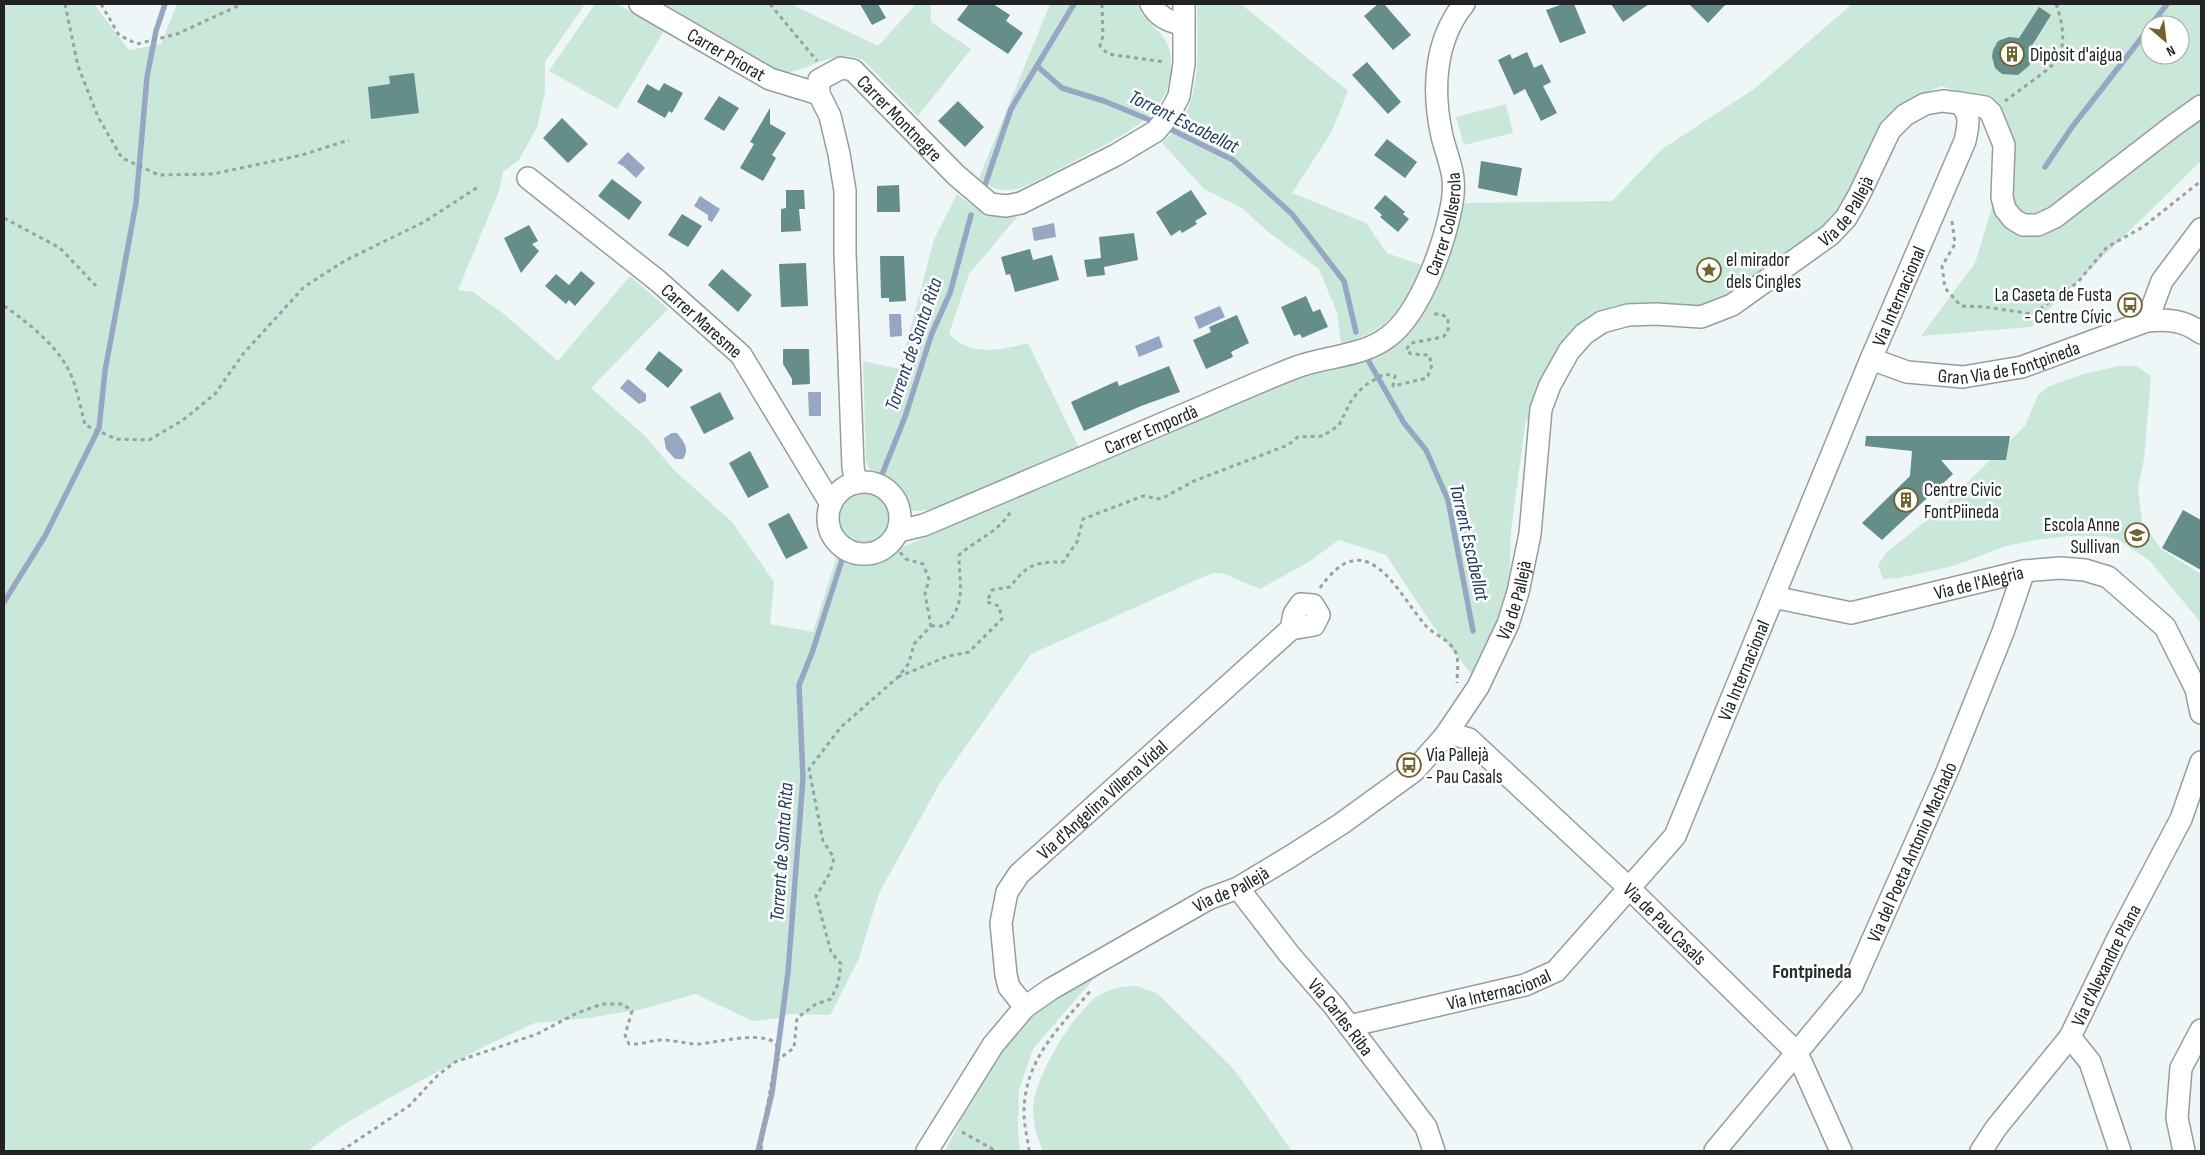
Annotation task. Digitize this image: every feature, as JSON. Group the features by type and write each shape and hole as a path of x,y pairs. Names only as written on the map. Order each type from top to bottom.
{"street":[{"name":"Carrer Priorat","path":"640,4 770,79 819,94"},
{"path":"1152,4 1163,18 1170,22 1183,14"},
{"name":"Carrer Collserola","path":"1406,319 1422,293 1437,257 1452,203 1454,173 1442,135 1436,75 1445,35 1464,4"},
{"name":"Carrer Montnegre","path":"819,94 819,80 841,68 854,70 956,174 990,204 1006,206 1021,203 1116,155 1156,131 1169,115 1179,96 1184,55 1183,14"},
{"path":"819,94 830,116 845,191 846,305 853,467 856,483"},
{"name":"Via de Pallejà","path":"928,1151 993,1045 1024,1007 1051,989 1208,899 1238,888 1291,856 1414,771 1446,736 1496,653 1513,608 1530,534 1541,409 1550,385 1569,351 1584,334 1602,322 1628,315 1656,314 1701,317 1732,305 1810,250 1836,229 1846,218 1860,196 1890,130 1906,115 1925,104 1943,101 1985,107 1991,113"},
{"name":"Via Internacional","path":"1349,1026 1525,985 1556,971 1674,836 1872,358 1965,141 1969,123 1966,108 1959,102"},
{"path":"1991,113 2004,145 2002,197 2005,209 2013,219 2023,225 2038,225 2055,217 2201,106"},
{"path":"1965,141 1973,134 1988,134 1998,140 2004,152"},
{"name":"Carrer Maresme","path":"528,178 658,281 741,356 831,504"},
{"path":"2147,320 2162,281 2201,229"},
{"name":"Carrer Empordà","path":"895,537 1296,367 1370,347 1388,338 1406,319"},
{"name":"Gran Via de Fontpineda","path":"1872,358 1907,372 1963,377 2022,367 2147,320 2167,319 2181,321 2201,334"},
{"path":"856,483 878,484 889,491 898,504 901,516 895,537 879,552 866,555 851,552 839,545 832,534 828,520 831,504 838,494 856,483"},
{"name":"Via de l'Alegria","path":"1773,597 1851,613 2024,571 2085,570 2108,577 2165,627 2196,689 2201,713"},
{"name":"Via del Poeta Antonio Machado","path":"1716,1151 1852,986 1946,774 2003,632 2024,571"},
{"name":"Via d'Angelina Villena Vidal","path":"1024,1007 1009,987 1006,974 1002,913 1012,882 1291,629 1314,626 1319,615 1313,605"},
{"name":"Via de Pau Casals","path":"1446,736 1456,735 1469,739 1629,888 1797,1054 1841,1151"},
{"name":"Via d'Alexandre Plana","path":"1981,1151 1996,1128 2070,1037 2118,938 2181,819 2201,762"},
{"name":"Via Carles Riba","path":"1238,888 1289,954 1349,1026 1426,1127 1434,1151"},
{"path":"2184,1151 2177,1118 2181,1068 2201,1030"},
{"path":"2070,1037 2090,1062 2120,1151"},
{"path":"1426,1127 1451,1151"}],"path":[{"path":"65,4 78,66 98,117 122,158 159,176 213,174 302,154 349,140"},
{"path":"101,4 119,35 137,44 177,34 242,4"},
{"path":"770,4 819,63 841,68"},
{"path":"1102,4 1103,36 1100,46 1108,54 1163,63 1184,55"},
{"path":"1991,113 2056,61 2063,43 2060,14 2056,4"},
{"path":"1939,200 1952,216 1955,244 1942,266 1945,288 1961,306 1985,306 2033,314 2078,282 2107,247 2143,227 2201,181"},
{"path":"4,306 28,322 66,365 78,397 85,425 116,439 149,440 183,420 215,394 243,354 304,288 346,260 424,222 478,187"},
{"path":"4,218 60,248 97,287"},
{"path":"898,677 948,656 969,652 1002,619 999,606 987,602 992,590 1010,587 1023,570 1038,562 1063,562 1077,542 1083,519 1143,496 1161,499 1194,481 1288,444 1298,437 1323,436 1339,425 1352,399 1364,386 1384,374 1395,376 1393,386 1427,378 1432,365 1430,355 1411,354 1406,350 1411,343 1442,337 1448,332 1448,318 1441,314 1406,319"},
{"path":"776,1061 794,1048 797,1018 816,1004 831,999 838,984 841,964 831,952 816,896 830,873 834,858 823,841 809,769 841,728 898,677 909,663 914,644 931,626 945,626 955,616 961,600 959,554 974,542 997,530 1012,510 1010,489"},
{"path":"895,537 906,559 923,564 929,579 925,594 931,626"},
{"path":"1313,605 1320,588 1332,573 1348,562 1362,561 1374,565 1391,578 1429,630 1450,643 1457,654 1457,665"},
{"path":"1029,1151 1024,1114 1026,1091 1032,1068 1041,1050 1097,983"},
{"path":"341,1151 409,1106 437,1076 454,1062 537,1034 577,1013 609,1002 623,1004 632,1011 625,1035 629,1044 637,1045 651,1040 696,1044 751,1037 770,1039 777,1045 776,1061 764,1121 761,1151"},
{"path":"946,1122 996,1151"}],"green space":[{"path":"4,4 94,4 129,50 161,44 177,4 585,4 545,62 545,92 537,127 519,160 503,172 499,191 458,290 473,292 504,314 558,361 630,276 668,309 591,388 646,437 674,470 732,522 774,582 770,624 813,632 838,552 852,562 877,559 1299,379 1372,358 1392,346 1409,331 1423,313 1434,292 1450,248 1462,203 1612,201 1662,149 1754,89 1852,4 2201,4 2201,161 2031,327 1921,336 1975,263 2013,139 1991,101 1941,86 1911,99 1883,119 1846,218 1791,256 1692,314 1616,305 1585,322 1557,350 1537,389 1534,436 1526,419 1511,531 1510,574 1502,610 1472,675 1433,626 1386,555 1339,540 1307,563 1260,589 1222,573 1212,573 1031,654 940,783 879,893 858,961 830,1015 790,1014 778,1018 753,1021 695,994 643,1009 588,1018 535,1023 485,1046 389,1098 341,1126 308,1151 4,1151"},
{"path":"595,4 617,4 664,31 617,109 549,71"},
{"path":"661,4 795,4 797,7 878,46 916,4 931,4 931,22 971,49 918,116 863,60 841,56 803,69 781,73"},
{"path":"1050,4 1138,4 1145,17 1168,44 1171,71 1167,89 1159,104 1148,117 1118,138 1021,188 1009,190 993,188 979,178"},
{"path":"1197,4 1241,4 1348,91 1331,133 1292,193 1366,223 1387,253 1421,265 1415,281 1401,306 1382,325 1371,332 1341,344 1337,313 1319,269 1267,231 1242,208 1204,189 1162,143 1176,129 1186,114 1192,97 1196,79"},
{"path":"1506,104 1513,133 1464,145 1456,117"},
{"path":"957,194 970,205 992,216 1018,216 969,274 949,334 966,346 976,349 1008,348 1028,343 1079,448 970,496 928,510 916,511 908,508 893,487 868,467 866,462 863,361 900,369 934,239"},
{"path":"2119,366 2137,366 2151,376 2144,459 2138,489 2142,522 2161,549 2201,574 2201,623 2150,561 2119,540 2103,536 2067,536 2031,541 2006,546 1953,566 1899,578 1883,579 1878,565 1887,552 1936,513 2025,426 2038,395 2050,386 2083,374"},
{"path":"858,489 870,489 885,497 893,512 893,524 885,539 870,547 858,547 843,539 835,524 835,512 843,497"},
{"path":"1097,975 1033,1049 1019,1090 1018,1130 1020,1151 945,1151 973,1096 995,1060 1020,1027 1049,1002"},
{"path":"1137,986 1158,994 1229,1064 1292,1151 1043,1151 1035,1126 1034,1099 1037,1087 1058,1045 1066,1031 1094,999 1115,989"}],"water":[{"path":"628,152 645,168 636,178 617,163"},
{"path":"700,196 720,209 712,222 708,220 708,215 694,206"},
{"path":"1054,223 1056,237 1034,241 1032,228"},
{"path":"1220,306 1225,317 1199,329 1194,317"},
{"path":"889,314 901,314 902,336 890,337"},
{"path":"1159,336 1163,347 1139,357 1135,346"},
{"path":"628,379 646,394 646,401 639,404 620,388"},
{"path":"808,392 821,392 821,416 809,416"},
{"path":"672,433 677,433 685,446 686,452 683,459 675,459 666,449 664,438"}],"building":[{"path":"860,4 878,4 886,18 872,25"},
{"path":"969,4 993,4 1010,15 1006,21 1023,33 1008,54 957,20"},
{"path":"1378,4 1384,4 1411,35 1393,50 1364,16"},
{"path":"1563,4 1574,4 1586,33 1560,43 1546,10"},
{"path":"1611,4 1649,4 1623,22"},
{"path":"1689,4 1726,4 1708,23"},
{"name":"Dipòsit d'aigua","path":"2039,7 2051,15 2031,47 2032,60 2029,66 2018,75 2002,74 1995,68 1992,57 1993,50 1998,41 2009,37 2019,38"},
{"path":"1527,52 1534,68 1542,64 1551,82 1543,86 1557,113 1541,121 1525,89 1514,95 1498,60 1510,54 1512,59"},
{"path":"1367,62 1401,102 1388,114 1352,75"},
{"path":"414,73 419,113 371,119 368,87 390,84 389,76"},
{"path":"664,83 683,93 672,113 669,111 665,118 637,102 647,84 659,91"},
{"path":"719,96 739,108 724,131 704,119"},
{"path":"958,101 984,127 965,147 938,121"},
{"path":"770,108 770,124 786,133 772,155 776,158 763,181 740,168 754,144 750,142"},
{"path":"562,118 588,144 568,163 543,138"},
{"path":"1387,139 1417,162 1405,178 1374,155"},
{"path":"1481,161 1522,168 1517,196 1478,188"},
{"path":"612,179 642,202 629,220 598,196"},
{"path":"899,185 900,212 877,212 877,186"},
{"path":"786,190 804,190 805,209 799,209 801,231 781,232 781,209 786,208"},
{"path":"1191,190 1207,214 1195,221 1197,224 1182,233 1180,230 1171,236 1156,212"},
{"path":"1385,195 1405,212 1403,214 1409,219 1398,232 1380,217 1382,215 1374,208"},
{"path":"682,214 702,226 688,247 668,235"},
{"path":"529,225 538,241 532,244 539,251 521,273 504,238"},
{"path":"1134,233 1138,260 1104,267 1105,275 1087,277 1084,260 1101,258 1099,237"},
{"path":"1030,249 1033,260 1052,255 1059,280 1015,292 1010,274 1006,275 1001,257"},
{"path":"880,256 904,256 906,301 889,302 889,298 881,298"},
{"path":"806,263 808,306 781,307 779,264"},
{"path":"722,269 752,295 738,312 708,285"},
{"path":"581,271 595,283 575,306 569,300 566,304 545,286 556,274 569,285"},
{"path":"1306,296 1313,312 1320,309 1328,327 1302,338 1300,334 1294,336 1281,307"},
{"path":"1237,315 1249,343 1231,352 1233,357 1206,369 1193,340 1211,332 1209,327"},
{"path":"783,349 809,349 810,384 792,385 792,379 783,364"},
{"path":"659,351 683,370 668,388 645,369"},
{"path":"1169,366 1180,392 1141,406 1084,431 1071,402 1117,381 1119,386"},
{"path":"720,392 734,419 704,434 690,407"},
{"name":"Centre Civic FontPiineda","path":"1866,436 2010,436 2006,460 1941,460 1953,474 1882,540 1862,523 1910,476 1912,451 1865,446"},
{"path":"750,451 769,487 748,498 729,463"},
{"path":"2183,510 2201,520 2201,570 2162,548"},
{"path":"789,513 808,548 786,559 768,524"}],"waterway":[{"path":"4,602 45,536 99,428 105,371 136,203 147,77 156,31 165,4"},
{"name":"Torrent de Santa Rita","path":"983,191 1011,109 1074,4"},
{"path":"2159,15 2167,4"},
{"path":"2045,167 2072,127 2140,40"},
{"name":"Torrent Escabellat","path":"1037,66 1062,88 1104,101 1157,123"},
{"name":"Torrent Escabellat","path":"1166,127 1233,160 1292,214 1344,281 1356,332"},
{"name":"Torrent de Santa Rita","path":"879,482 905,417 932,333 950,293 971,215"},
{"name":"Torrent Escabellat","path":"1368,360 1404,423 1426,450 1448,500 1473,631"},
{"name":"Torrent de Santa Rita","path":"758,1151 772,1093 788,972 803,778 799,685 812,653 842,560"}],"place":[{"name":"Dipòsit d'aigua","path":"2012,54"},
{"name":"el mirador dels Cingles","path":"1709,270"},
{"name":"La Caseta de Fusta - Centre Cívic","path":"2130,305"},
{"name":"Centre Civic FontPiineda","path":"1906,500"},
{"name":"Escola Anne Sullivan","path":"2137,535"},
{"name":"Via Pallejà - Pau Casals","path":"1409,765"}],"district":[{"name":"Fontpineda","path":"1812,971"}]}
